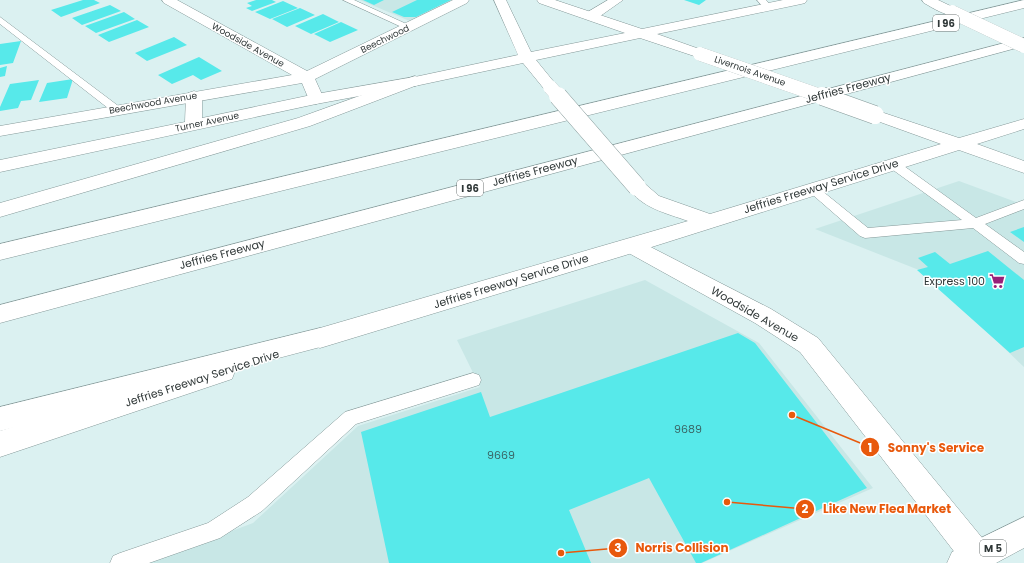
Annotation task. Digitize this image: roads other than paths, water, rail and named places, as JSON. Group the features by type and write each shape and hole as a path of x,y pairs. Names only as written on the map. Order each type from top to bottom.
{"main road":[{"name":"Woodside Avenue","path":"168,0 306,77"},
{"name":"Beechwood","path":"306,77 463,0"},
{"path":"500,0 527,58 550,87 637,187 652,201 708,221"},
{"name":"Livernois Avenue","path":"544,0 1024,167"},
{"path":"591,16 616,0"},
{"path":"928,0 1024,46"},
{"path":"953,0 1024,34"},
{"path":"0,210 304,122 415,82 642,34 764,3 795,1"},
{"name":"I 96","path":"0,252 1024,4"},
{"name":"Jeffries Freeway","path":"0,314 1024,42"},
{"name":"Beechwood Avenue","path":"0,131 306,77"},
{"path":"306,77 316,99"},
{"name":"Turner Avenue","path":"0,166 316,99 415,82"},
{"path":"193,125 194,96"},
{"name":"Jeffries Freeway Service Drive","path":"0,444 320,338 632,246 708,221 1024,124"},
{"name":"Woodside Avenue","path":"632,246 763,316 809,345 970,559"},
{"path":"0,419 320,338"},
{"name":"M 5","path":"970,559 1024,532"}],"lane":[{"path":"347,0 409,27"},
{"path":"0,20 117,110"},
{"path":"893,164 1024,259"},
{"path":"812,189 865,233 976,223 1022,206"},
{"path":"120,563 213,531 255,504 351,418 473,380"}],"place":[{"name":"Express 100","path":"997,281"},
{"name":"Sonny's Service","path":"792,415"},
{"name":"Like New Flea Market","path":"727,502"},
{"name":"Norris Collision","path":"561,553"}]}
